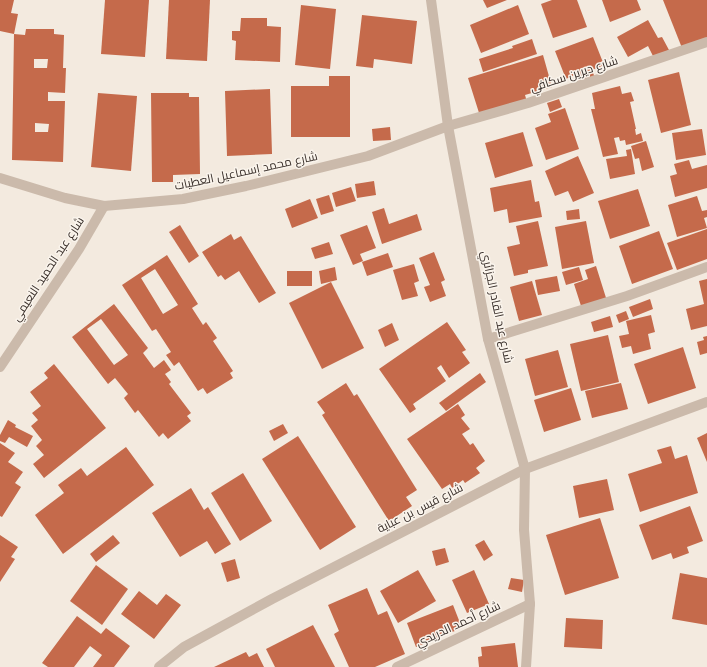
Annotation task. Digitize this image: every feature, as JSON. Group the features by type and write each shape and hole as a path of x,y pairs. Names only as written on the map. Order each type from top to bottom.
{"street":[{"name":"شارع عبد القادر الجزائري","path":"431,0 448,126 488,339 525,469 524,530 530,604 526,667"},
{"name":"شارع ديرين سكافي","path":"448,126 535,101 707,42"},
{"name":"شارع محمد إسماعيل العطيات","path":"0,178 65,198 104,206 183,199 246,186 368,156 448,126"},
{"name":"شارع عبد الحميد النعيمي","path":"0,367 78,249 104,206"},
{"path":"488,339 627,296 707,267"},
{"name":"شارع قيس بن عباية","path":"159,667 184,647 272,599 525,469 707,402"},
{"name":"شارع أحمد الدريدي","path":"397,667 530,604"}],"building":[{"path":"0,0 14,0 11,13 18,14 14,34 0,31"},
{"path":"105,0 149,0 145,57 101,54"},
{"path":"169,0 210,0 207,61 166,59"},
{"path":"483,0 507,0 487,8"},
{"path":"552,0 577,0 587,27 553,38 541,4"},
{"path":"602,0 637,0 641,10 610,22"},
{"path":"663,0 707,0 707,38 682,48"},
{"path":"301,5 336,9 330,69 295,65"},
{"path":"518,5 529,34 481,53 470,25"},
{"path":"362,15 417,21 412,64 374,59 373,68 356,66"},
{"path":"241,18 267,18 267,26 281,27 280,62 235,60 236,41 232,40 232,31 240,31"},
{"path":"648,20 658,38 662,37 669,50 654,58 648,46 628,57 617,37"},
{"path":"26,29 54,29 54,34 64,35 63,68 66,68 65,93 48,92 48,101 65,101 63,162 12,160 14,34 25,35","holes":["34,59 48,59 47,68 34,68","35,123 49,124 48,132 35,132"]},
{"path":"593,37 604,65 592,70 595,78 580,84 576,74 566,79 555,51"},
{"path":"532,39 537,54 483,72 479,59 513,48 512,46"},
{"path":"543,55 552,87 525,95 527,102 480,116 468,78"},
{"path":"679,72 691,125 661,133 648,80"},
{"path":"329,76 350,76 350,137 291,137 291,86 329,86"},
{"path":"620,86 622,94 631,92 634,101 630,102 636,135 641,133 643,141 626,145 625,140 620,141 619,137 614,138 618,154 603,157 591,109 595,109 592,93"},
{"path":"270,89 272,154 227,156 225,91"},
{"path":"98,93 137,96 131,171 91,167"},
{"path":"151,93 189,93 189,97 199,97 200,174 173,175 173,182 152,182"},
{"path":"559,99 562,107 550,112 547,103"},
{"path":"565,108 579,149 546,160 535,128 551,122 548,114"},
{"path":"390,127 391,140 373,141 372,129"},
{"path":"702,129 706,155 676,160 672,133"},
{"path":"523,132 533,166 495,178 485,143"},
{"path":"646,141 654,167 642,171 639,158 635,159 631,146"},
{"path":"631,149 635,174 610,179 606,159 627,156 626,150"},
{"path":"578,156 594,193 573,202 568,191 555,196 545,171"},
{"path":"689,160 692,169 707,165 707,188 675,197 670,176 677,174 674,164"},
{"path":"531,180 535,202 539,201 542,217 509,223 507,209 494,212 490,188"},
{"path":"374,181 376,195 357,198 355,184"},
{"path":"351,187 356,201 336,207 332,193"},
{"path":"638,189 650,226 610,239 598,201"},
{"path":"329,195 334,211 321,215 316,199"},
{"path":"697,196 702,211 707,210 707,217 704,218 707,228 677,237 668,205"},
{"path":"310,199 318,218 292,228 285,209"},
{"path":"384,208 389,224 417,214 422,230 382,244 372,212"},
{"path":"579,209 580,219 567,220 566,211"},
{"path":"538,221 548,266 528,270 528,273 514,276 507,247 520,244 516,226"},
{"path":"586,221 594,263 562,269 555,227"},
{"path":"180,225 199,256 189,263 169,232"},
{"path":"367,225 376,248 360,254 363,261 353,265 340,235"},
{"path":"707,229 707,259 677,270 667,243"},
{"path":"659,231 673,269 632,284 619,246"},
{"path":"231,234 234,240 241,236 276,293 259,303 239,271 225,280 221,275 218,277 202,252"},
{"path":"329,242 333,254 315,259 311,248"},
{"path":"434,252 445,280 441,282 446,296 430,302 424,287 430,285 419,258"},
{"path":"388,253 393,267 367,276 362,262"},
{"path":"167,255 198,304 192,308 203,325 206,322 217,338 213,341 233,371 230,373 233,378 207,394 203,388 198,391 179,362 174,366 166,355 171,352 156,329 152,331 122,285","holes":["155,269 178,305 163,314 141,278"]},
{"path":"414,264 419,281 414,283 418,296 402,300 393,270"},
{"path":"596,266 607,301 582,309 574,284 588,279 585,270"},
{"path":"335,267 337,280 321,284 319,271"},
{"path":"579,267 583,280 566,285 562,272"},
{"path":"287,271 312,271 312,286 287,286"},
{"path":"557,276 560,291 538,295 535,280"},
{"path":"707,279 707,326 691,330 686,309 704,304 699,281"},
{"path":"532,281 542,315 519,321 510,287"},
{"path":"331,282 364,348 322,369 289,303"},
{"path":"650,299 653,309 633,317 629,307"},
{"path":"114,304 148,348 143,353 154,368 164,360 171,370 165,374 171,382 169,384 191,413 187,416 191,421 168,439 163,433 159,437 138,410 135,413 124,398 128,394 115,378 108,384 72,337","holes":["101,319 128,355 114,365 87,329"]},
{"path":"626,311 629,319 619,323 616,315"},
{"path":"651,315 655,332 648,334 651,349 633,354 631,346 622,348 619,336 629,334 626,321"},
{"path":"610,316 613,327 594,332 591,322"},
{"path":"447,322 466,350 462,352 470,363 449,378 441,365 437,368 446,381 413,404 416,409 410,413 379,369"},
{"path":"392,323 399,340 385,347 378,330"},
{"path":"608,335 619,382 581,391 570,344"},
{"path":"707,336 707,353 700,355 697,342 704,340 703,337"},
{"path":"683,347 696,388 648,404 634,364"},
{"path":"558,350 568,387 535,396 525,359"},
{"path":"54,364 106,428 44,478 33,464 44,455 36,446 42,440 31,426 38,420 32,413 41,406 30,392 48,378 44,373"},
{"path":"480,373 486,382 446,411 439,403"},
{"path":"346,383 354,396 357,394 417,490 406,497 412,506 389,521 322,415 325,413 317,402"},
{"path":"621,383 628,409 592,418 585,391"},
{"path":"571,388 581,420 544,432 534,400"},
{"path":"458,404 465,415 461,418 470,429 462,434 470,445 473,443 485,461 476,468 480,473 465,483 463,480 452,488 450,484 442,489 407,439"},
{"path":"8,420 16,425 15,427 33,436 27,447 9,437 5,443 0,441 0,435"},
{"path":"283,424 288,433 274,441 269,431"},
{"path":"707,433 707,462 697,438"},
{"path":"298,436 356,527 320,550 262,459"},
{"path":"0,443 15,453 8,462 23,472 15,483 21,487 2,517 0,516"},
{"path":"671,446 675,459 687,455 698,493 640,512 628,474 662,463 657,450"},
{"path":"126,447 154,485 63,554 35,515 64,493 58,485 81,468 87,476"},
{"path":"243,473 272,521 240,541 211,493"},
{"path":"607,479 614,510 579,518 573,486"},
{"path":"191,488 204,510 208,507 231,544 215,554 207,541 180,557 152,513"},
{"path":"690,506 703,541 687,547 689,553 673,559 671,553 652,560 639,525"},
{"path":"600,518 619,578 565,595 546,535"},
{"path":"0,535 18,547 11,557 15,559 0,582"},
{"path":"113,535 120,543 96,562 90,554"},
{"path":"484,540 493,555 484,561 475,545"},
{"path":"445,548 449,562 436,566 432,551"},
{"path":"235,559 240,578 227,582 221,563"},
{"path":"96,565 128,589 102,625 70,601"},
{"path":"418,570 436,601 398,623 380,591"},
{"path":"474,570 489,604 467,613 452,580"},
{"path":"680,573 707,578 707,625 672,619"},
{"path":"511,578 524,580 522,592 508,589"},
{"path":"367,588 378,615 387,611 405,654 375,667 349,667 334,634 339,631 328,605"},
{"path":"139,591 157,605 166,594 181,605 154,639 121,614"},
{"path":"453,605 462,628 416,647 407,623"},
{"path":"77,616 101,634 106,628 130,646 114,667 93,667 102,655 90,646 74,667 48,667 42,663"},
{"path":"566,618 603,620 602,649 564,647"},
{"path":"313,625 335,667 275,667 266,649"},
{"path":"515,643 518,667 479,667 478,657 482,656 481,647"},
{"path":"246,652 249,657 257,653 264,667 214,667"}]}
